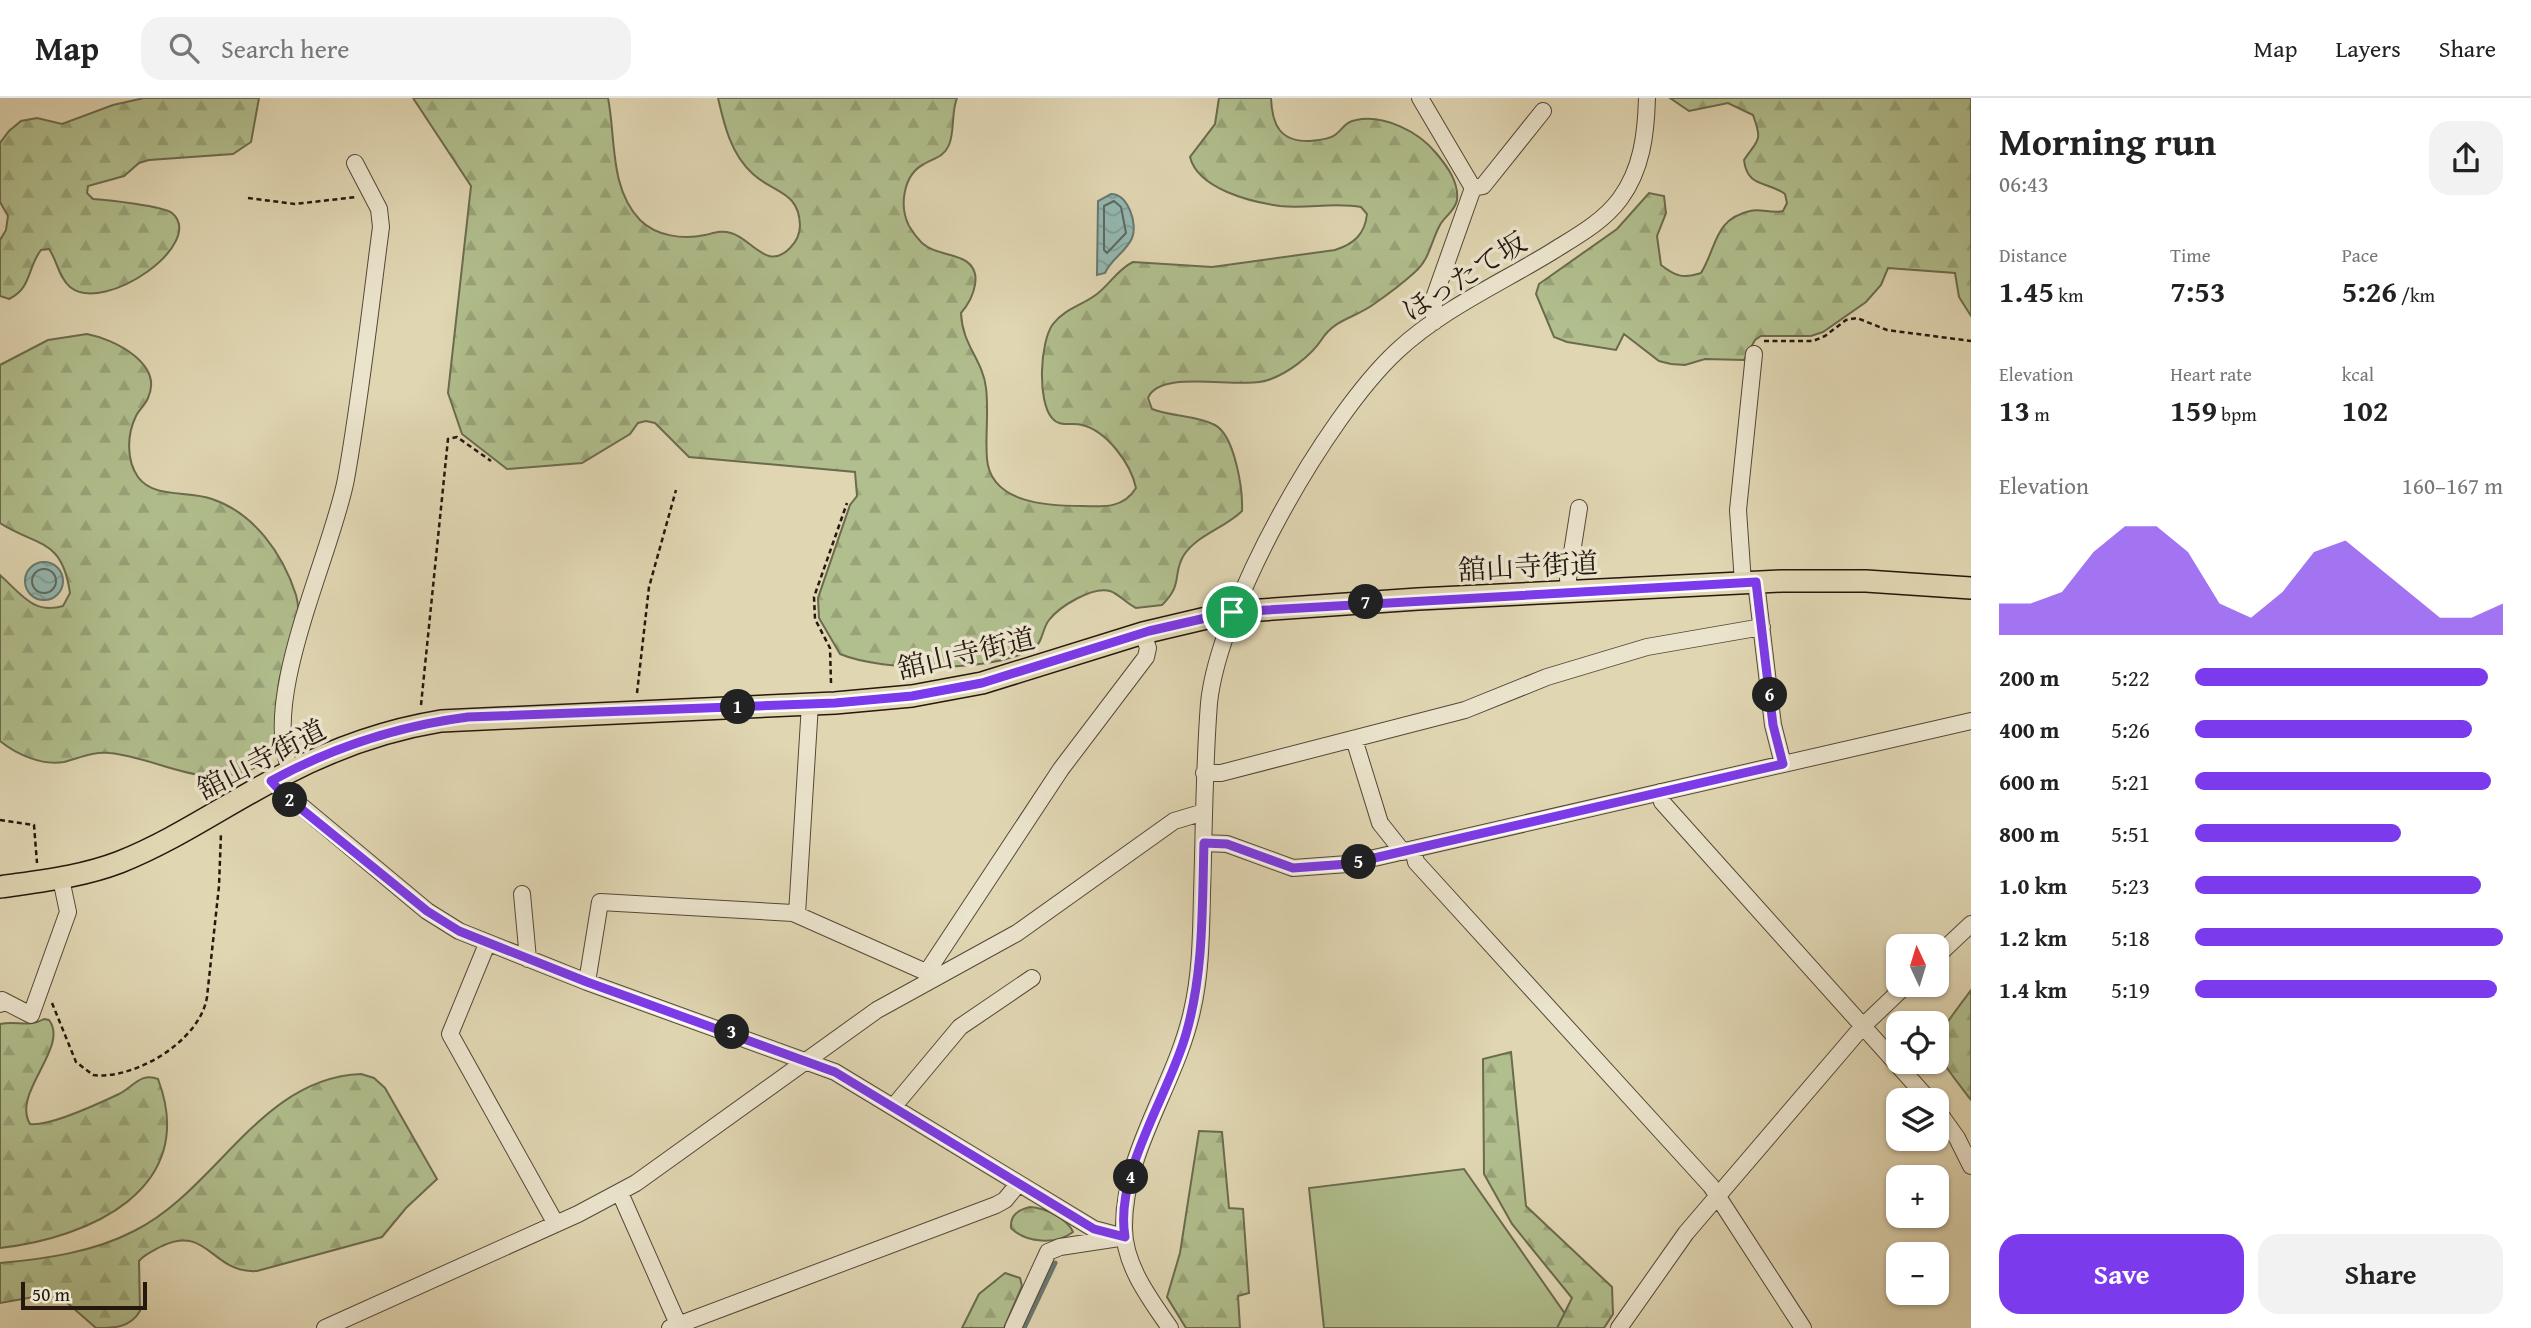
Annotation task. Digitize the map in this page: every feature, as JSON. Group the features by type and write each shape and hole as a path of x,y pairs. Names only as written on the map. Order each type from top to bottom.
{"main road":[{"name":"舘山寺街道","path":"0,887 61,879 144,852 292,771 359,741 419,724 468,717 820,704 912,696 982,683 1143,633 1232,612 1418,599 1750,582 1866,581 1971,588"}],"street":[{"path":"1420,98 1473,188"},
{"name":"ほったて坂","path":"1125,1237 1124,1218 1133,1172 1179,1058 1193,1010 1200,960 1204,773 1211,684 1232,612 1324,444 1373,376 1396,352 1434,322 1581,234 1620,199 1642,154 1647,98"},
{"path":"1473,188 1483,186 1543,111"},
{"path":"292,771 286,758 286,683 339,512 347,475 381,226 381,218 372,195 355,163"},
{"path":"1434,322 1434,298 1473,188"},
{"path":"1754,354 1738,510 1750,582 1762,626 1773,725 1783,764"},
{"path":"1569,593 1567,578 1579,508"},
{"path":"1204,773 1221,774 1465,710 1547,677 1647,647 1762,626"},
{"path":"932,974 1061,769 1146,657 1148,653 1143,633"},
{"path":"797,914 820,704"},
{"path":"1204,843 1227,844 1293,868 1348,864 1971,721"},
{"path":"1354,739 1380,823 1408,850 1719,1195 1803,1328"},
{"path":"271,781 283,794 427,911 487,944 806,1059 835,1072 1094,1229 1125,1237"},
{"path":"1660,792 1662,802 1918,1088"},
{"path":"326,1328 620,1193 673,1159 806,1059 932,974 1017,933 1174,821 1204,812"},
{"path":"0,1004 2,1000 31,1015 68,912 61,879"},
{"path":"522,894 528,959"},
{"path":"587,982 600,902 797,914 932,974"},
{"path":"1950,944 1971,924"},
{"path":"487,944 450,1034 555,1224"},
{"path":"894,1107 960,1027 1032,978"},
{"path":"1619,1328 1675,1247 1863,1026 1892,998"},
{"path":"1949,1127 1971,1166"},
{"path":"620,1193 674,1326 996,1205 1005,1200 1018,1184"},
{"path":"1013,1328 1048,1252 1060,1247 1125,1237"},
{"path":"1125,1237 1142,1284 1170,1328"}],"path":[{"path":"248,198 295,204 372,195"},
{"path":"1754,354 1763,341 1812,341 1857,318 1887,330 1971,341"},
{"path":"419,724 448,439 457,438 491,461"},
{"path":"635,711 649,587 676,490"},
{"path":"820,704 831,657 815,619 814,597 847,503"},
{"path":"41,987 51,1000 76,1062 93,1075 115,1074 151,1060 194,1031 205,1009 219,886 221,834 210,816"},
{"path":"0,820 34,825 38,882"}],"green space":[{"path":"144,98 259,98 251,142 233,154 149,160 139,163 124,176 88,186 87,193 93,199 147,206 172,213 179,226 176,241 164,257 147,272 127,284 106,291 86,293 70,287 63,279 49,249 41,250 22,289 9,299 0,296 0,240 6,230 8,216 0,202 0,143 21,121 37,118 62,124 113,105"},
{"path":"413,98 608,98 618,178 630,207 640,220 654,230 679,237 731,233 766,255 774,256 782,254 796,240 800,228 799,214 790,199 753,174 739,158 726,128 718,98 957,98 947,149 942,155 917,169 907,183 904,200 906,218 922,243 931,249 962,259 974,270 973,293 961,313 965,334 981,369 986,388 987,459 991,474 1010,494 1054,505 1113,505 1126,499 1136,488 1129,469 1109,441 1091,428 1055,421 1047,410 1042,385 1043,357 1049,332 1057,319 1097,294 1133,262 1212,267 1335,250 1348,245 1364,227 1367,214 1361,207 1290,207 1268,204 1227,192 1203,178 1190,157 1215,124 1219,98 1271,98 1273,116 1280,130 1291,139 1300,141 1329,138 1356,120 1378,120 1400,126 1429,145 1440,158 1454,181 1457,200 1440,225 1420,267 1367,309 1333,327 1312,352 1291,369 1268,380 1255,382 1202,381 1168,384 1155,389 1148,398 1152,409 1208,422 1222,431 1233,452 1242,502 1242,511 1196,542 1184,555 1173,591 1162,605 1136,608 1110,591 1094,592 1060,609 1047,624 1037,645 1016,656 966,666 909,667 859,660 840,654 819,618 818,598 850,505 857,496 855,472 689,457 655,423 646,421 638,423 630,434 582,463 507,469 462,434 448,393 471,186"},
{"path":"1670,98 1971,98 1971,316 1959,297 1955,273 1888,268 1881,285 1866,302 1823,332 1811,336 1761,336 1755,340 1744,360 1705,359 1685,365 1671,364 1659,361 1624,334 1616,350 1567,342 1554,337 1536,294 1539,284 1617,229 1649,193 1664,196 1666,213 1657,236 1661,265 1684,276 1701,273 1718,235 1729,220 1754,210 1783,211 1787,203 1785,194 1754,180 1746,169 1744,160 1758,140 1753,115 1728,103 1689,111"},
{"path":"87,334 122,347 143,364 149,374 151,385 148,398 136,416 130,439 131,463 138,477 153,488 203,496 227,505 241,514 275,550 296,595 296,628 279,682 278,739 270,756 254,768 236,774 200,775 128,756 104,753 56,763 38,761 0,741 0,575 28,601 44,608 63,606 70,593 61,562 54,553 37,541 0,523 0,365 48,340"},
{"path":"1971,990 1971,1100 1949,1070 1949,1020"},
{"path":"49,1020 53,1031 52,1043 28,1098 26,1112 30,1124 49,1122 74,1114 119,1094 142,1079 152,1077 158,1079 167,1118 163,1151 150,1179 128,1201 100,1219 68,1233 0,1248 0,1024 33,1023"},
{"path":"1511,1052 1526,1206 1612,1287 1613,1314 1604,1328 1557,1328 1572,1298 1512,1224 1484,1174 1483,1059"},
{"path":"361,1074 374,1078 385,1088 437,1179 406,1208 382,1237 257,1271 242,1270 230,1265 190,1241 177,1241 162,1246 139,1261 140,1311 131,1321 115,1327 96,1328 56,1293 0,1303 0,1263 69,1253 103,1244 134,1231 163,1213 267,1115 295,1094 326,1080"},
{"path":"1199,1131 1222,1132 1229,1208 1243,1209 1249,1293 1238,1296 1240,1328 1186,1328 1167,1297 1180,1253"},
{"path":"1464,1169 1568,1318 1560,1328 1324,1328 1309,1188"},
{"path":"1030,1207 1055,1215 1066,1222 1073,1232 1050,1240 1033,1239 1017,1233 1011,1228 1013,1216"},
{"path":"1005,1273 1020,1278 1022,1286 1004,1328 962,1328 979,1294"}],"water":[{"path":"1111,194 1117,195 1127,204 1134,232 1129,243 1105,273 1097,275 1098,201"},
{"path":"44,562 57,568 63,581 57,594 44,600 31,594 25,581 31,568"}],"waterway":[{"path":"1024,1328 1055,1263"}],"route":[{"path":"1756,582 1773,725 1783,764 1348,864 1293,868 1227,844 1204,843 1200,960 1193,1010 1179,1058 1136,1161 1126,1203 1125,1237 1104,1234 1094,1229 821,1065 587,982 459,931 427,911 283,794 271,781 333,751 386,732 419,724 468,717 835,703 912,696 982,683 1149,631 1232,612 1312,605 1756,582"}]}
